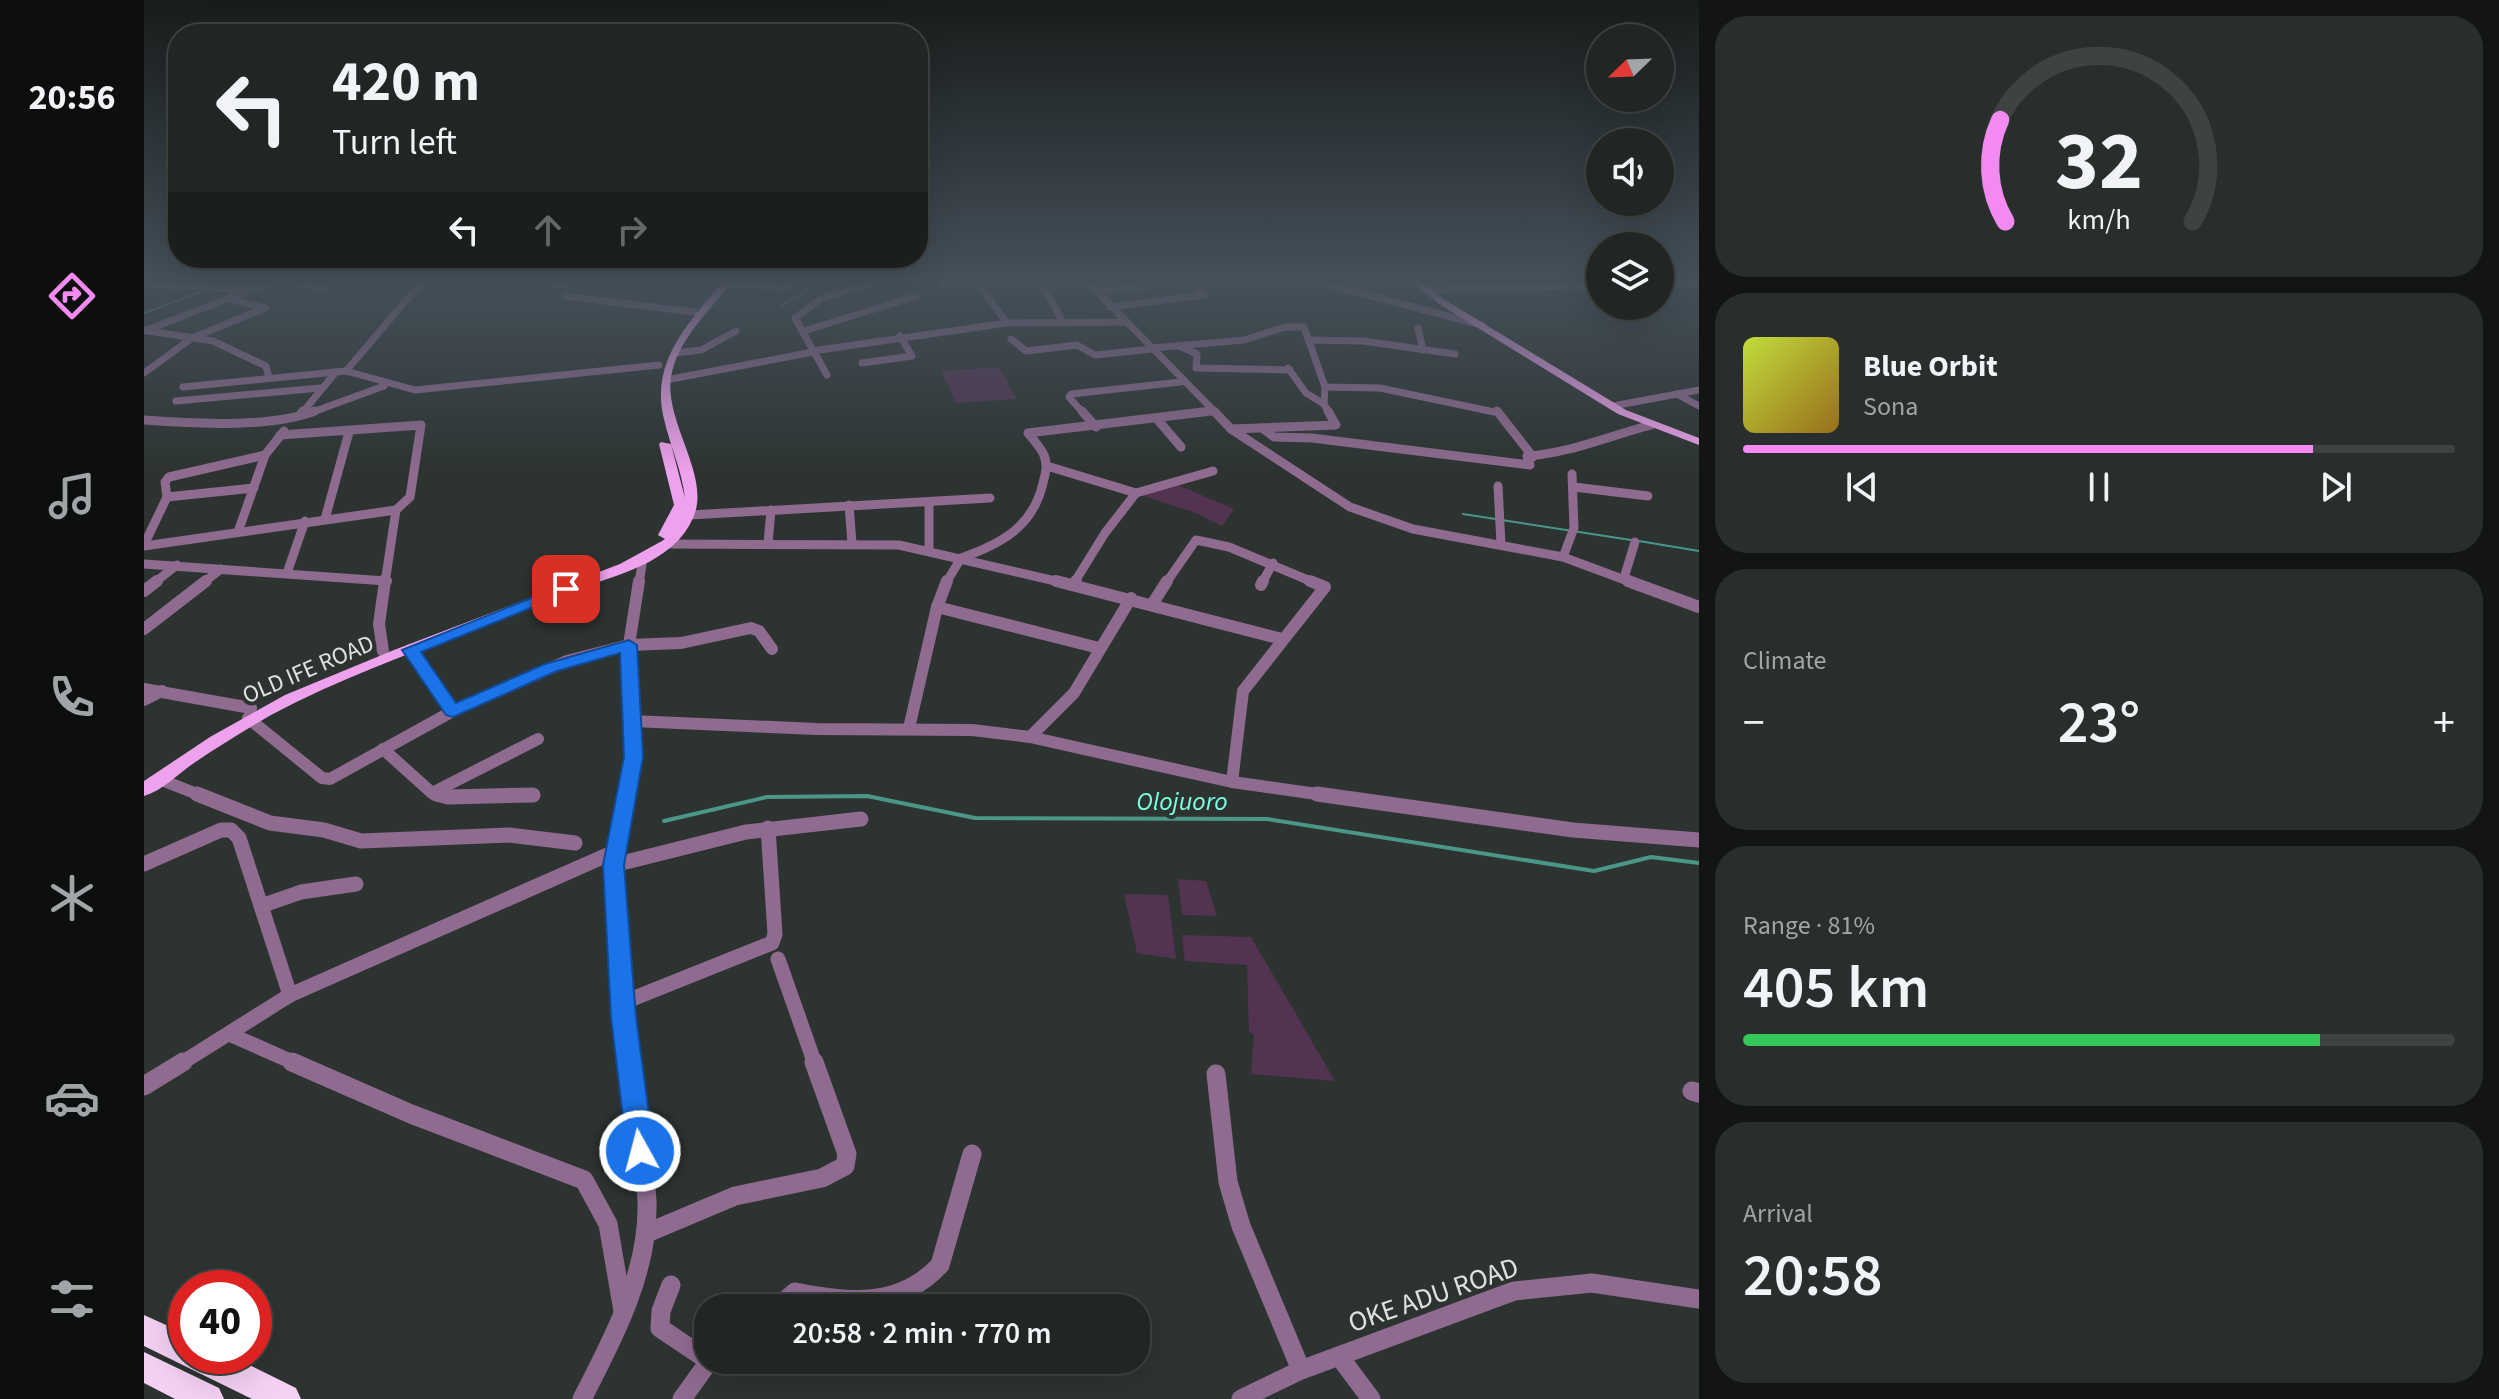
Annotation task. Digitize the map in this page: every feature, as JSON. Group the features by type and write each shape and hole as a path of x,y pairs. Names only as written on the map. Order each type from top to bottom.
{"highway":[{"path":"144,1330 168,1341"},
{"path":"144,1367 208,1399"},
{"path":"234,1374 285,1399"}],"main road":[{"path":"659,365 676,342"},
{"path":"681,342 666,380 666,415 693,495 690,515"},
{"path":"1510,342 1613,406 1651,425 1699,442"},
{"name":"OLD IFE ROAD","path":"147,780 250,713 383,651 636,554 666,534 676,517 680,497 656,415 659,365"},
{"name":"OLD IFE ROAD","path":"343,671 410,650 643,558 667,544 690,515"}],"street":[{"path":"144,373 186,342"},
{"path":"214,342 266,366 270,371 269,378"},
{"path":"238,532 265,455 320,388 341,371 367,342"},
{"path":"675,353 701,350 715,342"},
{"path":"809,342 827,375"},
{"path":"666,380 863,342"},
{"path":"862,363 912,356 904,342"},
{"path":"1015,342 1026,351 1077,345 1095,355 1213,342"},
{"path":"1146,342 1181,382 1231,429 1324,493 1368,516 1413,529 1563,557 1699,607"},
{"path":"1231,429 1335,427 1324,404 1325,387 1309,342"},
{"path":"1372,342 1455,354"},
{"path":"1421,342 1423,350"},
{"path":"1176,345 1194,350 1196,368 1289,369 1306,393 1324,404"},
{"path":"183,387 341,371 361,374 384,386 415,390 659,365"},
{"path":"219,397 231,372"},
{"path":"1096,427 1069,397 1071,394 1181,382"},
{"path":"144,420 205,423 299,417 384,386"},
{"path":"1325,387 1380,388 1497,411 1533,457"},
{"path":"176,401 320,388"},
{"path":"1613,406 1699,390"},
{"path":"1677,394 1699,406"},
{"path":"909,728 937,607 961,558 984,550 1033,515 1047,466 1043,453 1028,433 1212,411"},
{"path":"1157,419 1181,447"},
{"path":"144,546 396,510 410,497 421,425 280,435"},
{"path":"1262,428 1274,437 1312,438 1530,465 1526,458 1564,453 1600,438 1651,425"},
{"path":"325,519 349,432"},
{"path":"144,546 167,497 165,482 169,477 222,462 265,455"},
{"path":"1047,466 1136,493 1213,471"},
{"path":"1563,557 1573,531 1572,474"},
{"path":"1498,486 1501,544"},
{"path":"1574,487 1648,496"},
{"path":"167,497 254,488"},
{"path":"1073,585 1105,533 1136,493"},
{"path":"690,515 990,498"},
{"path":"929,502 929,551"},
{"path":"849,505 852,543"},
{"path":"383,651 379,624 396,510"},
{"path":"768,543 771,510"},
{"path":"287,573 305,521"},
{"path":"1153,603 1192,541 1229,547 1325,587 1282,639 1240,699 1232,782"},
{"path":"1624,578 1635,542"},
{"path":"667,544 852,543 929,551 1153,603 1282,639"},
{"path":"582,1399 623,1314 641,1265 647,1233 647,1202 622,1003 621,935 614,858 631,779 629,645 643,558"},
{"path":"1261,585 1273,563"},
{"path":"144,564 386,581"},
{"path":"144,591 177,565"},
{"path":"144,629 221,569"},
{"path":"1030,737 1074,693 1131,598"},
{"path":"937,607 1099,648"},
{"path":"144,689 250,713 322,778 338,776 453,711 559,664 629,645 681,643 751,628 759,631 772,649"},
{"path":"410,650 453,711"},
{"path":"144,700 162,691"},
{"path":"632,721 817,729 972,730 1030,737 1232,782 1545,827 1699,840"},
{"path":"432,793 538,739"},
{"path":"383,749 432,793 448,797 533,795"},
{"path":"147,780 270,823 324,830 361,841 509,835 575,843"},
{"path":"144,1086 290,995 614,858 768,828 861,819"},
{"path":"622,1003 772,943 775,934 768,828"},
{"path":"144,864 221,830 231,830 239,838 290,995"},
{"path":"261,906 301,892 356,884"},
{"path":"647,1233 735,1196 822,1178 845,1166 847,1154 778,959"},
{"path":"229,1034 411,1114 584,1180 598,1199 610,1236 623,1314"},
{"path":"1216,1074 1228,1182 1241,1226 1301,1370"},
{"path":"892,1294 914,1289 930,1278 940,1265 972,1154"},
{"path":"671,1285 661,1311 660,1328 694,1350"},
{"name":"OKE ADU ROAD","path":"1241,1399 1301,1370 1514,1291 1554,1285 1631,1286 1699,1299"},
{"path":"1339,1356 1371,1399"},
{"path":"682,1399 699,1374"}],"shaded area":[{"path":"999,367 1017,399 956,403 941,371"},
{"path":"1178,485 1234,509 1222,526 1196,513 1141,495"},
{"path":"1178,879 1206,881 1217,916 1182,915"},
{"path":"1124,894 1168,895 1176,959 1137,953"},
{"path":"1182,935 1251,937 1335,1081 1251,1074 1254,1035 1249,1032 1247,965 1185,961"}],"waterway":[{"path":"1463,514 1631,540"},
{"path":"1639,541 1699,551"},
{"name":"Olojuoro","path":"664,821 767,797 867,796 975,818 1267,819 1594,871 1651,857 1699,863"}],"route":[{"path":"566,589 410,650 453,711 551,667 629,645 633,757 614,865 621,935 623,1017 640,1151"}]}
